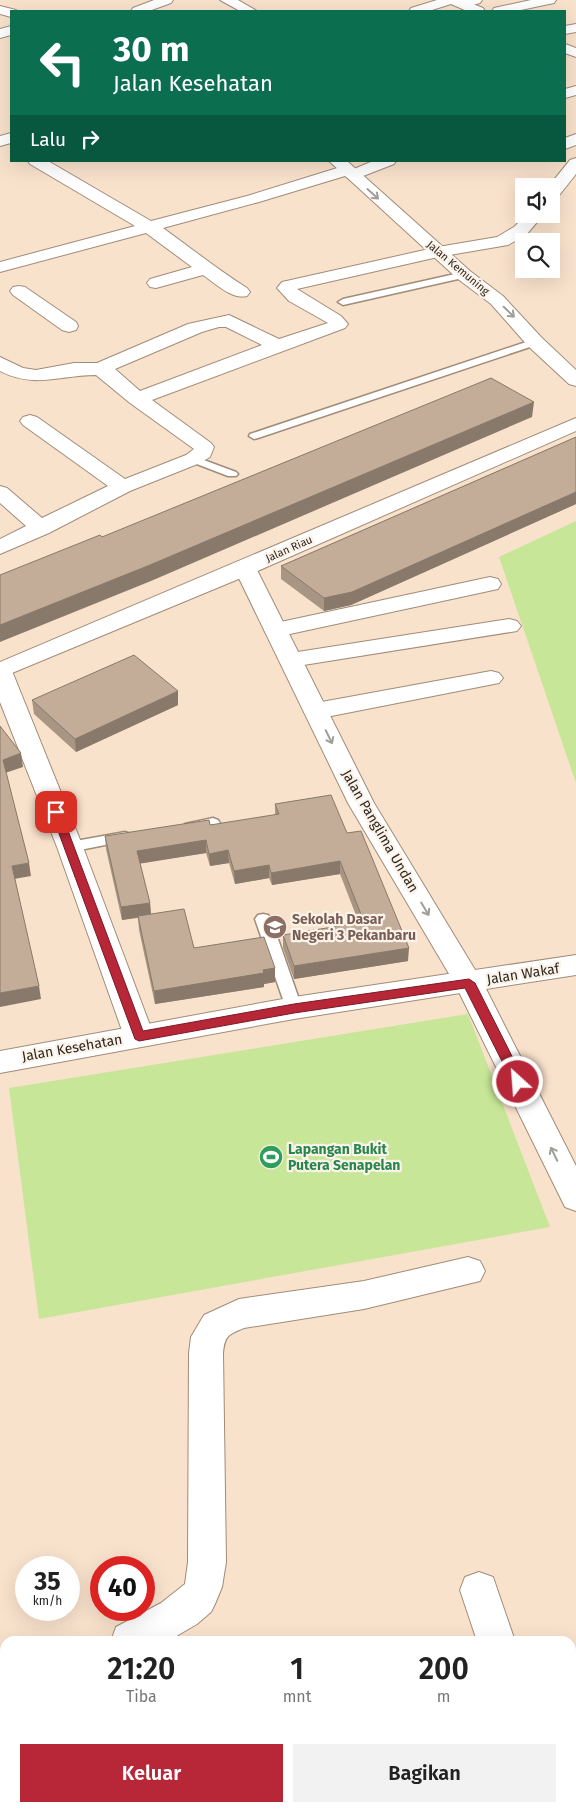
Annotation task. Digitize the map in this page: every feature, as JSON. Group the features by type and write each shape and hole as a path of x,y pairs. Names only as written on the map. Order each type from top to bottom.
{"street":[{"path":"141,10 166,0"},
{"path":"227,0 248,10"},
{"path":"420,10 455,1 475,0"},
{"path":"504,10 549,0"},
{"path":"455,1 476,10"},
{"path":"38,162 149,227 180,248 205,270 241,292"},
{"path":"0,267 253,199 345,169 383,162"},
{"path":"560,183 576,163"},
{"name":"Jalan Kemuning","path":"345,169 464,275 496,300 535,342 576,380"},
{"path":"137,399 339,324 294,296 286,288 288,286 438,252 502,241 520,231 528,223"},
{"path":"156,282 205,270"},
{"path":"0,272 12,294 69,326"},
{"path":"0,363 17,372 36,376 74,369 100,369 195,328 229,321 277,346"},
{"path":"0,547 123,487 193,459 203,453 204,447 137,399 109,374 100,369"},
{"path":"30,421 123,487"},
{"name":"Jalan Riau","path":"0,671 245,568 576,424"},
{"path":"0,492 41,528"},
{"name":"Jalan Panglima Undan","path":"245,568 361,803 469,983 576,1198"},
{"path":"276,630 490,584"},
{"path":"291,660 509,626"},
{"path":"0,671 70,847 139,1036"},
{"path":"316,711 491,678"},
{"name":"Jalan Wakaf","path":"469,983 576,965"},
{"name":"Jalan Kesehatan","path":"0,1062 294,1008 469,983"},
{"path":"138,1636 198,1599 205,1583 207,1562 206,1353 208,1336 216,1325 239,1314 364,1295 468,1271"},
{"path":"479,1590 494,1636"}],"lane":[{"path":"343,302 464,275"},
{"path":"254,436 535,342"},
{"path":"193,459 232,474"},
{"path":"175,829 213,823"},
{"path":"70,847 137,836"},
{"path":"264,919 294,1008"}],"green space":[{"path":"576,521 576,783 499,557"},
{"name":"Lapangan Bukit Putera Senapelan","path":"468,1014 550,1227 39,1319 9,1088"}],"building":[{"path":"491,378 534,402 150,565 0,625 0,575 100,535 102,537"},
{"path":"576,437 576,492 352,592 324,598 281,566"},
{"path":"134,655 178,691 75,739 32,700"},
{"path":"0,726 21,753 3,760 29,863 12,866 39,986 0,993"},
{"path":"331,795 347,833 361,831 409,948 294,966 283,935 364,922 340,861 271,873 269,865 234,871 228,850 209,854 206,840 137,851 150,903 121,907 105,836 209,820 210,825 279,814 275,804"},
{"path":"184,909 194,948 264,937 275,968 263,970 264,973 154,991 138,916"}],"place":[{"name":"Sekolah Dasar Negeri 3 Pekanbaru","path":"275,927"},
{"name":"Lapangan Bukit Putera Senapelan","path":"271,1157"}],"route":[{"path":"56,812 139,1036 294,1008 469,983 518,1082"}]}
